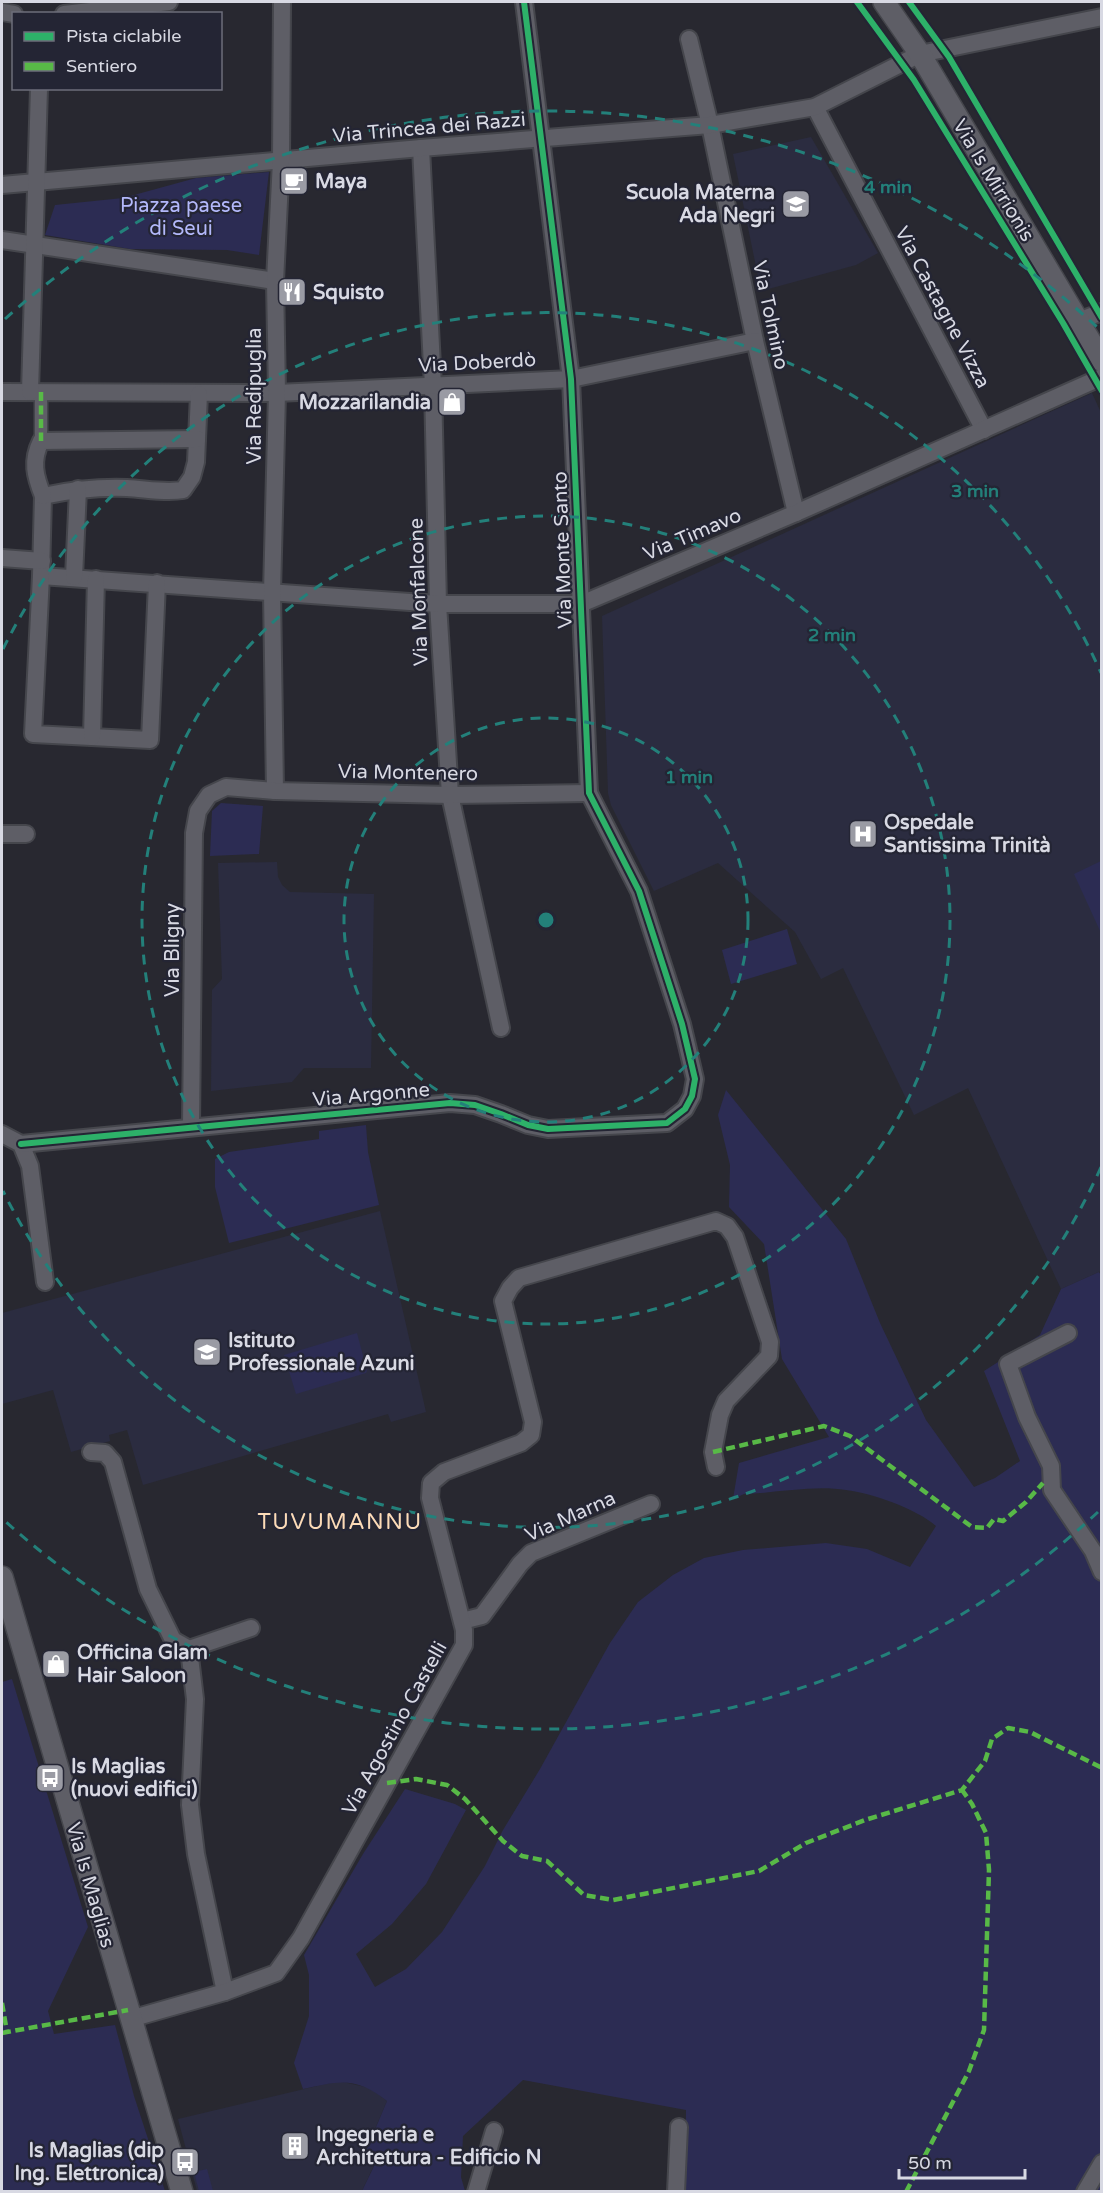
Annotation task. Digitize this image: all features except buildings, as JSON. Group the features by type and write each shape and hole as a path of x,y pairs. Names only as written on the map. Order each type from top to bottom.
{"street":[{"path":"82,12 170,2"},
{"name":"Via Redipuglia","path":"275,791 272,593 277,393 275,281 281,161 282,2"},
{"name":"Via Monte Santo","path":"524,2 572,378 589,793 639,891 682,1024 695,1079"},
{"name":"Via Is Mirrionis","path":"884,2 920,54 1101,361"},
{"name":"Via Trincea dei Razzi","path":"2,185 710,125 815,107 920,54 1101,17"},
{"name":"Via Tolmino","path":"689,39 710,125 754,341 796,513"},
{"path":"39,90 35,246 35,392 41,441 34,454 36,479 43,496 33,734 150,740 157,583"},
{"name":"Via Castagne Vizza","path":"815,107 984,430"},
{"name":"Via Monfalcone","path":"421,148 433,386 438,604 450,795 501,1028"},
{"path":"2,240 275,281"},
{"path":"1078,321 1101,312"},
{"name":"Via Doberdò","path":"2,392 277,393 572,378 754,341"},
{"name":"Via Timavo","path":"272,593 438,604 581,604 796,513 1101,377"},
{"path":"43,496 78,489 183,490 192,477 196,462 199,394"},
{"path":"41,441 197,439"},
{"path":"74,577 78,489"},
{"path":"2,558 74,577 272,593"},
{"path":"92,737 96,579"},
{"name":"Via Montenero","path":"226,787 275,791 450,795 589,793"},
{"name":"Via Bligny","path":"192,1128 194,832 198,811 209,795 226,787"},
{"path":"2,834 26,834"},
{"name":"Via Argonne","path":"21,1143 450,1103 474,1105 528,1125 548,1129 667,1123 685,1109 692,1096 695,1079"},
{"path":"2,1134 21,1143 30,1166 45,1282"},
{"name":"Via Agostino Castelli","path":"130,2019 225,1992 276,1973 301,1938 464,1645 462,1621 430,1498 431,1483 444,1472 521,1443 531,1435 533,1422 503,1301 510,1287 519,1278 716,1221 727,1226 735,1237 770,1342 769,1356 726,1401 720,1415 713,1452 716,1467"},
{"path":"1068,1333 1008,1365 1026,1417 1051,1466 1052,1490 1093,1551 1101,1572"},
{"path":"91,1452 105,1453 112,1462 148,1589 173,1640 189,1649 251,1628"},
{"name":"Via Marna","path":"462,1621 482,1616 520,1564 531,1553 651,1504"},
{"name":"Via Is Maglias","path":"2,1577 182,2192"},
{"path":"189,1649 195,1699 190,1805 196,1854 225,1992"},
{"path":"676,2192 679,2127"},
{"path":"477,2192 494,2131"},
{"path":"1085,2192 1101,2163"}],"shaded area":[{"name":"Scuola Materna Ada Negri","path":"811,137 878,253 856,265 761,291 733,154"},
{"name":"Ospedale Santissima Trinità","path":"1092,393 1102,415 1101,1271 1061,1289 968,1088 914,1115 843,968 821,979 795,932 718,863 654,891 611,805 608,793 602,616"},
{"path":"277,862 278,877 282,885 290,892 374,894 371,1068 304,1068 292,1082 211,1091 212,990 222,979 218,863"},
{"name":"Istituto Professionale Azuni","path":"380,1211 426,1412 391,1422 388,1414 143,1485 127,1430 109,1435 110,1441 71,1452 53,1390 2,1404 2,1313"},
{"path":"338,2081 370,2088 387,2101 363,2157 375,2163 362,2191 197,2191 178,2119"}],"green space":[{"name":"Piazza paese di Seui","path":"269,172 259,255 227,250 130,249 45,235 55,205 123,198 196,178"},
{"path":"221,803 263,806 259,854 210,856 212,811"},
{"path":"1101,861 1101,933 1074,874"},
{"path":"787,929 797,964 731,984 722,950"},
{"path":"726,1090 846,1239 880,1323 926,1420 974,1487 995,1478 1020,1461 984,1371 1040,1335 1061,1289 1099,1272 1102,1277 1101,2191 685,2191 686,2110 523,2080 463,2136 461,2177 465,2191 362,2191 375,2164 363,2158 387,2101 366,2087 356,2084 337,2083 303,2089 294,2063 309,2016 309,1975 304,1955 363,1854 405,1789 455,1804 466,1810 426,1884 392,1924 356,1954 375,1987 406,1969 442,1932 485,1866 503,1830 540,1769 610,1643 638,1602 673,1575 704,1558 743,1550 826,1543 867,1549 910,1567 936,1526 918,1514 894,1503 868,1494 846,1490 821,1488 744,1494 733,1499 739,1463 829,1437 782,1359 764,1244 729,1207 730,1165 718,1115"},
{"path":"366,1125 368,1152 379,1205 229,1243 215,1187 215,1159 229,1152 319,1139 319,1131"},
{"path":"357,1333 366,1373 296,1394 284,1355"},
{"path":"12,1679 88,1927 48,2011 54,2034 115,2025 134,2096 165,2191 2,2191 2,1682"},
{"path":"207,2169 213,2191 199,2191 194,2172"}],"marked path":[{"path":"41,392 41,441"},
{"path":"713,1452 824,1426 850,1436 972,1527 987,1528 994,1519 1003,1521 1026,1502 1043,1483"},
{"path":"387,1783 416,1779 447,1785 465,1799 503,1841 522,1856 547,1861 584,1895 613,1900 759,1871 806,1843 865,1820 962,1790 985,1761 992,1739 1008,1728 1030,1732 1102,1768"},
{"path":"906,2192 969,2071 984,2030 989,1870 986,1833 972,1804 962,1790"},
{"path":"2,2003 7,2032"},
{"path":"2,2033 128,2010"}],"cycle path":[{"path":"21,1144 450,1103 475,1105 528,1125 548,1129 667,1123 685,1109 692,1096 695,1079 682,1024 639,891 589,793 571,379 524,2"},
{"path":"857,2 914,80 1063,323 1102,391"},
{"path":"909,2 949,57 1102,318"}],"place":[{"name":"Maya","path":"294,181"},
{"name":"Scuola Materna Ada Negri","path":"796,204"},
{"name":"Squisto","path":"292,292"},
{"name":"Mozzarilandia","path":"452,402"},
{"name":"Ospedale Santissima Trinità","path":"863,834"},
{"name":"Istituto Professionale Azuni","path":"207,1352"},
{"name":"Officina Glam Hair Saloon","path":"56,1664"},
{"name":"Is Maglias (nuovi edifici)","path":"50,1778"},
{"name":"Ingegneria e Architettura - Edificio N","path":"295,2146"},
{"name":"Is Maglias (dip Ing. Elettronica)","path":"185,2162"}],"district":[{"name":"TUVUMANNU","path":"340,1521"}]}
